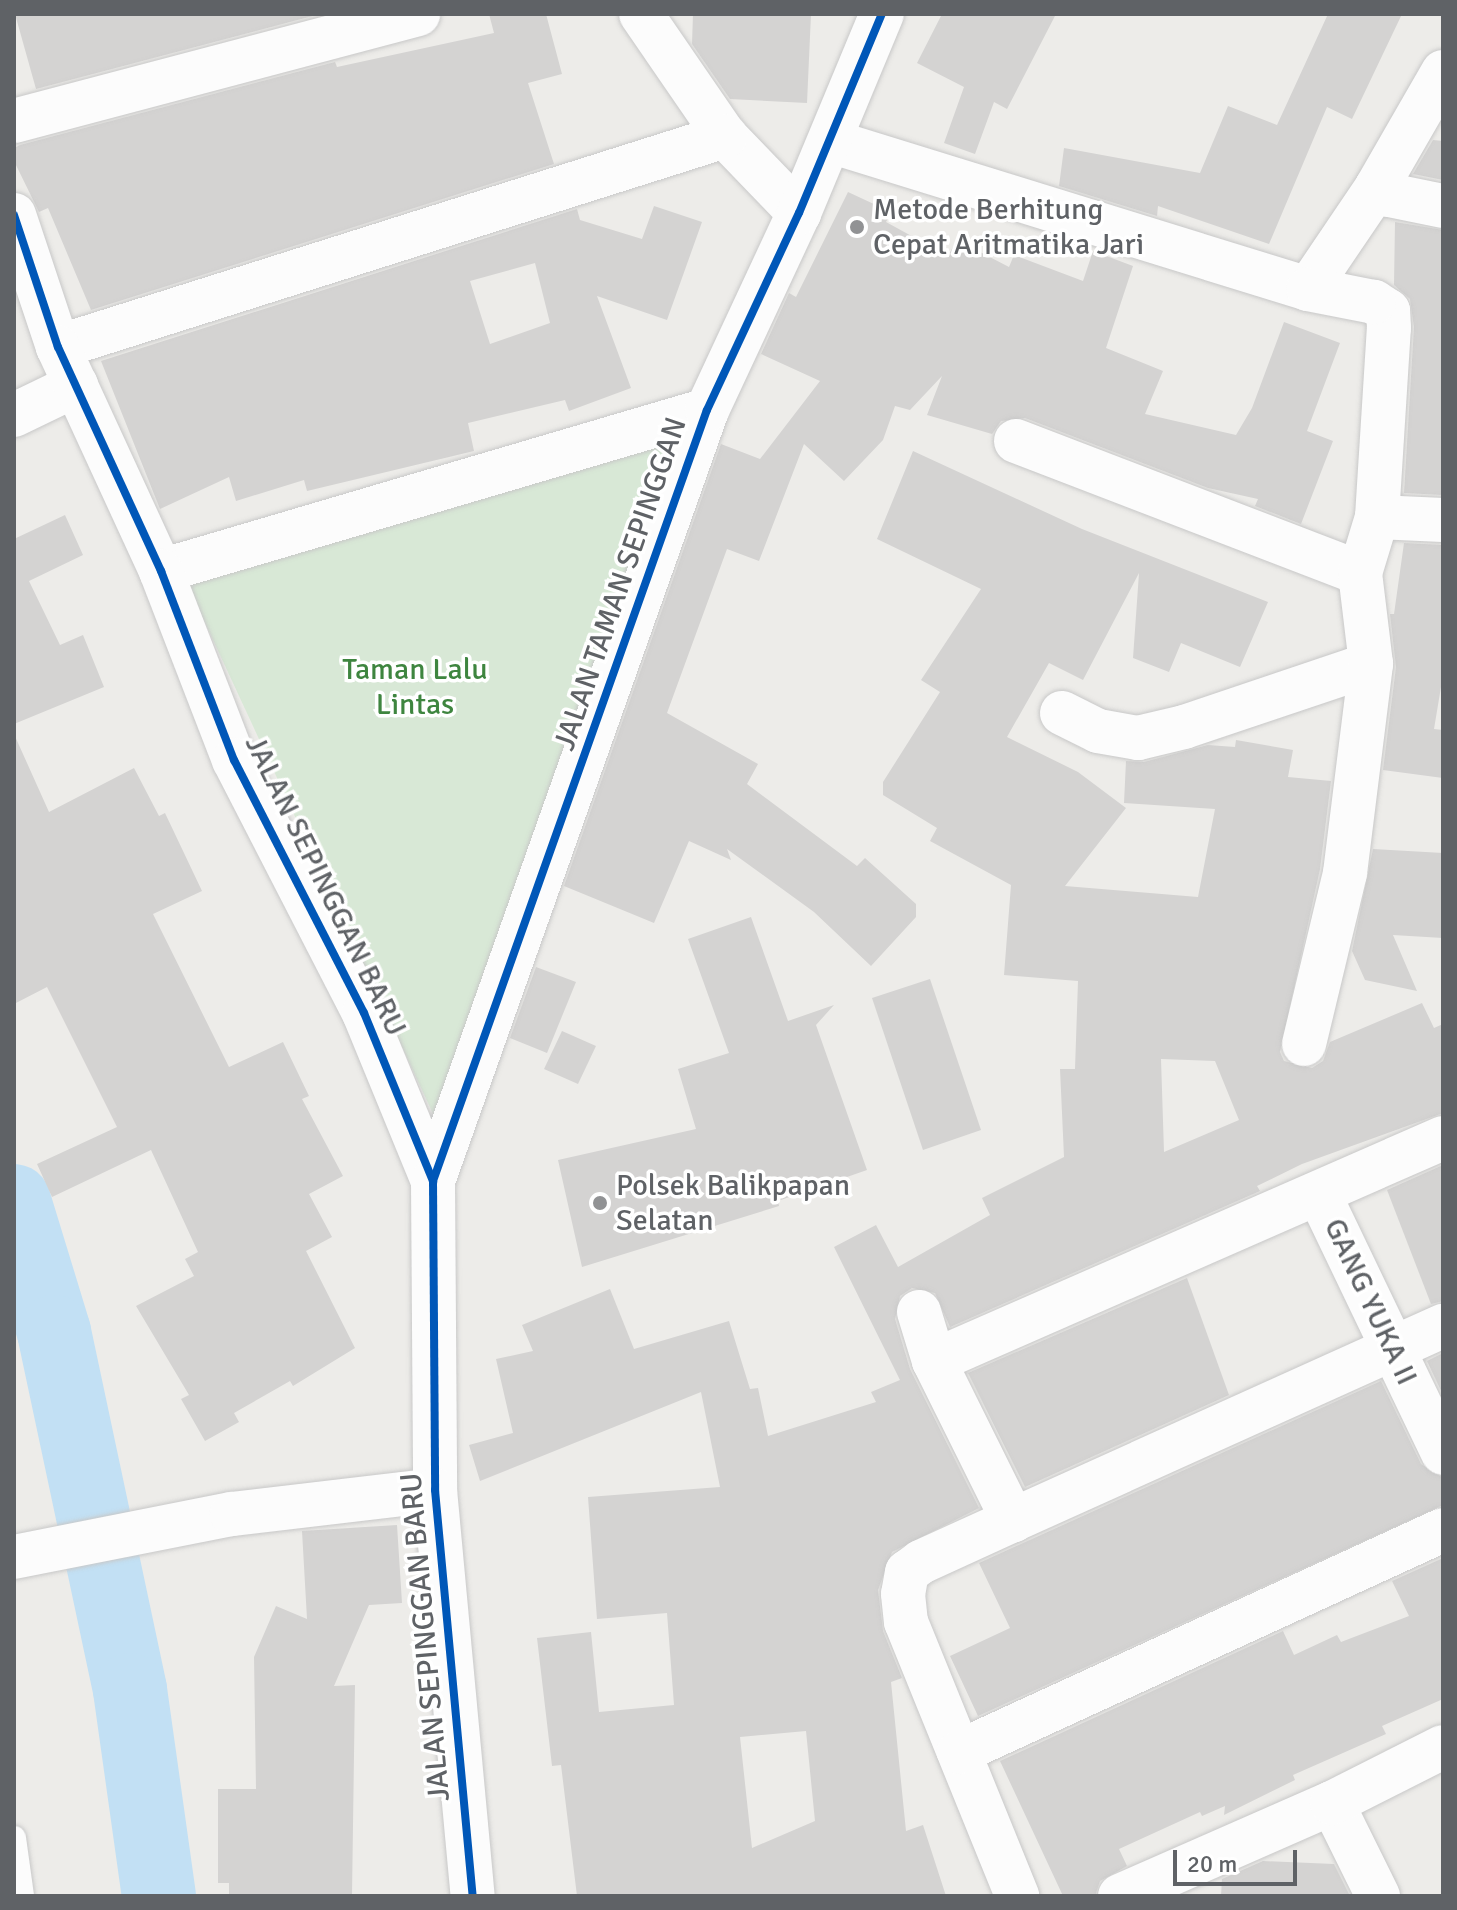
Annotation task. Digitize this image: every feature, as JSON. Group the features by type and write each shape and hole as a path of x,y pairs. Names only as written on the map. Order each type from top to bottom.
{"street":[{"path":"14,121 418,14"},
{"path":"641,14 725,136 799,213"},
{"name":"JALAN TAMAN SEPINGGAN","path":"433,1181 707,410 799,213 882,14"},
{"path":"1308,289 1377,187 1443,72"},
{"path":"14,415 67,366 725,136"},
{"path":"830,141 1308,289 1374,302 1388,311 1377,517 1360,573 1371,664 1345,873 1304,1044"},
{"path":"1377,187 1389,195 1443,206"},
{"name":"JALAN SEPINGGAN BARU","path":"14,215 67,366 161,571 234,760 364,1013 433,1181 435,1490 473,1896"},
{"path":"161,571 707,410"},
{"path":"1016,441 1360,573"},
{"path":"1377,517 1443,520"},
{"path":"1062,713 1098,731 1138,738 1371,664"},
{"path":"934,1361 1443,1138"},
{"name":"GANG YUKA II","path":"1319,1194 1443,1453"},
{"path":"919,1312 934,1361 1013,1520"},
{"path":"1017,1896 906,1622 907,1572 962,1540 1013,1520 1443,1326"},
{"path":"14,1557 232,1514 435,1490"},
{"path":"959,1752 1443,1530"},
{"path":"1141,1891 1332,1803 1443,1747"},
{"path":"1332,1803 1378,1896"}],"lane":[{"path":"14,1838 22,1896"}],"green space":[{"name":"Taman Lalu Lintas","path":"672,443 435,1118 187,584"}],"building":[{"path":"15,14 320,14 36,89"},
{"path":"489,14 546,14 562,74 528,83 554,164 91,310 48,208 39,212 14,161 14,148 20,145 335,62 337,67 494,33"},
{"path":"693,14 811,14 807,103 730,99 692,44"},
{"path":"942,14 1056,14 1007,109 994,102 975,154 944,143 964,87 917,63"},
{"path":"1328,14 1402,14 1352,119 1327,107 1269,244 1158,206 1157,216 1059,186 1064,148 1200,173 1228,106 1277,125"},
{"path":"1433,140 1443,141 1443,180 1413,174"},
{"path":"848,192 891,212 886,222 948,256 957,240 1009,267 1014,255 1083,281 1093,251 1133,266 1106,348 1163,371 1145,414 1236,435 1252,408 1284,322 1340,343 1307,431 1333,441 1301,524 1255,506 1258,499 1208,488 1025,418 1001,421 992,434 927,415 942,376 910,410 895,406 883,440 844,481 804,444 759,561 727,549 667,713 758,764 747,784 857,866 865,858 916,904 916,917 871,966 814,912 727,849 731,860 689,841 654,923 564,886 721,444 760,459 820,381 761,354 789,293 796,297"},
{"path":"654,206 702,222 667,320 597,296 631,388 569,411 565,400 468,423 474,451 307,491 304,480 236,501 229,477 160,509 101,361 577,209 580,220 642,239","holes":["535,263 550,323 490,344 470,281"]},
{"path":"1395,222 1443,230 1443,495 1404,493 1414,327 1410,299 1394,285"},
{"path":"913,451 1082,529 1268,602 1240,667 1181,643 1169,672 1133,658 1139,573 1083,680 1049,663 1007,737 1078,772 1126,808 1065,886 1198,897 1215,809 1124,803 1126,761 1144,762 1208,745 1235,747 1236,740 1293,750 1288,777 1331,781 1320,869 1280,1052 1284,1061 1312,1068 1323,1061 1330,1042 1422,1003 1434,1028 1443,1024 1443,1113 1302,1164 1257,1186 1260,1191 950,1327 935,1293 912,1288 900,1296 895,1319 910,1369 979,1508 892,1552 878,1590 883,1631 902,1678 891,1682 906,1831 923,1825 946,1896 577,1896 561,1765 552,1766 537,1638 591,1632 599,1712 674,1705 667,1613 597,1619 588,1497 720,1487 701,1392 480,1481 469,1445 513,1433 496,1359 533,1351 522,1325 610,1289 634,1349 729,1321 750,1389 758,1388 768,1436 876,1402 871,1392 900,1380 834,1247 876,1225 898,1267 990,1215 982,1198 1064,1157 1060,1069 1075,1069 1078,981 1004,975 1011,885 930,841 937,828 883,795 883,782 940,692 921,680 981,589 877,539","holes":["1161,1059 1215,1061 1239,1120 1164,1152","806,1731 815,1821 752,1848 740,1737"]},
{"path":"65,515 83,555 29,581 60,645 83,635 104,687 14,724 14,539"},
{"path":"1404,543 1443,545 1443,675 1434,729 1443,730 1443,778 1383,770 1396,667 1390,614 1394,614"},
{"path":"14,734 49,812 134,768 159,816 165,813 202,891 153,914 229,1067 283,1042 309,1096 302,1099 343,1176 309,1194 332,1237 306,1251 355,1348 293,1386 290,1381 234,1413 239,1422 205,1441 181,1399 189,1395 136,1306 194,1276 185,1259 198,1252 151,1150 52,1197 37,1164 117,1127 47,987 14,1004"},
{"path":"1373,849 1443,853 1443,938 1393,935 1417,991 1365,980 1352,951"},
{"path":"751,917 788,1021 834,1005 816,1025 867,1170 778,1201 779,1206 582,1267 558,1160 696,1129 678,1069 729,1053 688,939"},
{"path":"536,967 576,982 547,1053 510,1038"},
{"path":"930,979 981,1130 923,1150 872,998"},
{"path":"562,1031 596,1046 578,1084 544,1069"},
{"path":"1443,1165 1443,1301 1431,1304 1387,1190"},
{"path":"1187,1278 1229,1395 1025,1487 968,1373"},
{"path":"1443,1353 1443,1395 1427,1361"},
{"path":"1381,1381 1421,1464 1443,1478 1443,1505 978,1716 950,1656 1010,1628 979,1563"},
{"path":"397,1525 402,1603 369,1605 334,1686 355,1685 352,1896 229,1896 229,1883 218,1883 218,1789 256,1789 254,1657 276,1606 307,1619 302,1531"},
{"path":"1443,1558 1443,1699 1382,1726 1386,1734 1293,1775 1295,1780 1224,1815 1225,1806 1202,1816 1200,1812 1119,1849 1127,1866 1100,1881 1095,1896 1063,1896 1000,1761 1283,1631 1294,1655 1337,1635 1341,1642 1409,1616 1392,1581"},
{"path":"1263,1861 1334,1864 1350,1896 1221,1896 1222,1879"}],"waterway":[{"path":"14,1201 54,1332 130,1690 159,1896"}],"cycle path":[{"path":"433,1181 707,410 799,213 882,14"},
{"path":"14,215 58,347 161,571 234,760 364,1013 433,1181 435,1490 473,1896"}],"place":[{"name":"Metode Berhitung Cepat Aritmatika Jari","path":"857,227"},
{"name":"Polsek Balikpapan Selatan","path":"600,1203"}]}
